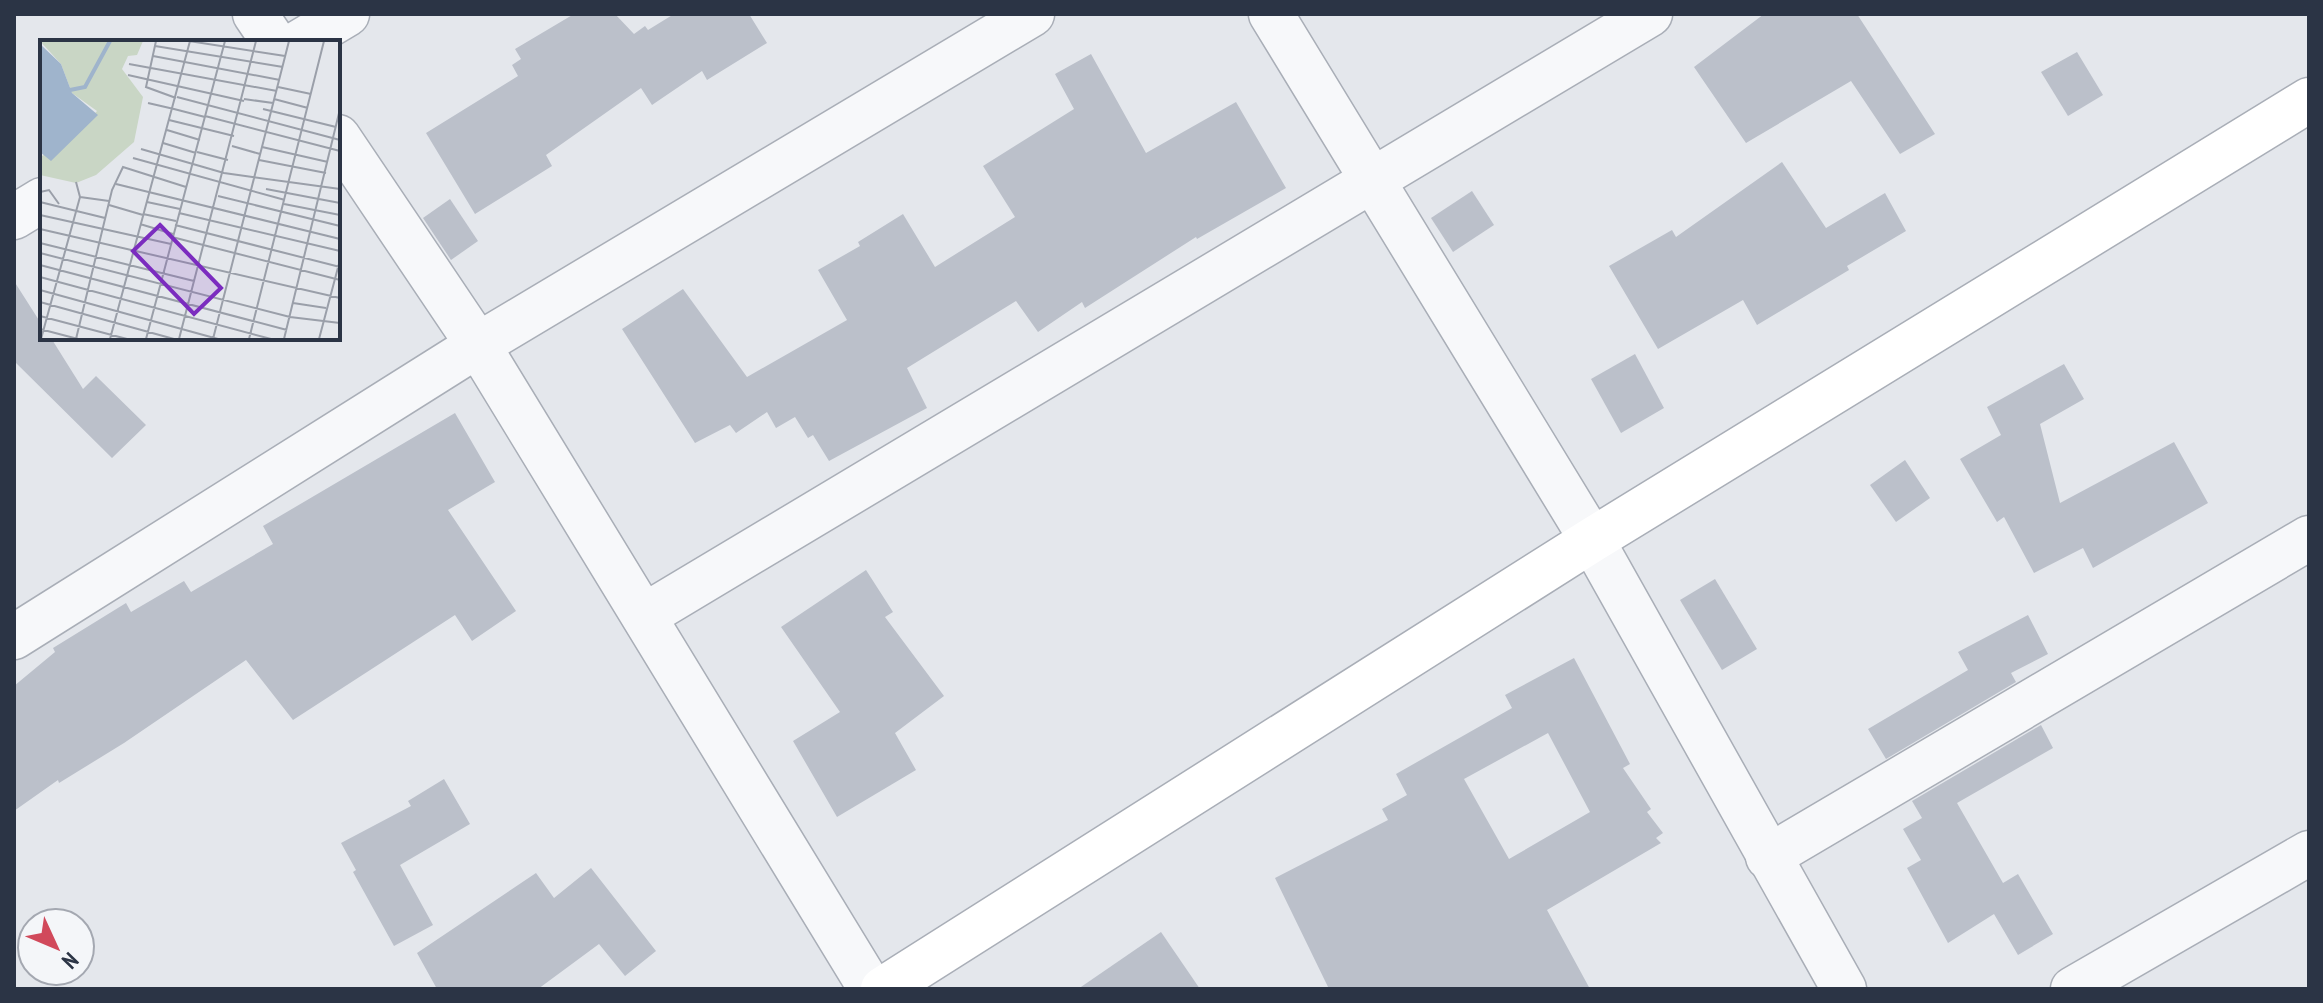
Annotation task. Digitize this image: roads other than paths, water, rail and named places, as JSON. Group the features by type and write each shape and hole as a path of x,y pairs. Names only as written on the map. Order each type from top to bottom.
{"street":[{"path":"255,14 273,40"},
{"path":"303,40 347,14"},
{"path":"14,637 478,345 1032,14"},
{"path":"1271,14 1592,540 1844,989"},
{"path":"644,616 1650,14"},
{"path":"883,989 1592,540 2309,100"},
{"path":"340,140 478,345 871,989"},
{"path":"14,217 40,201"},
{"path":"1768,857 2309,538"},
{"path":"2073,989 2309,853"}]}
